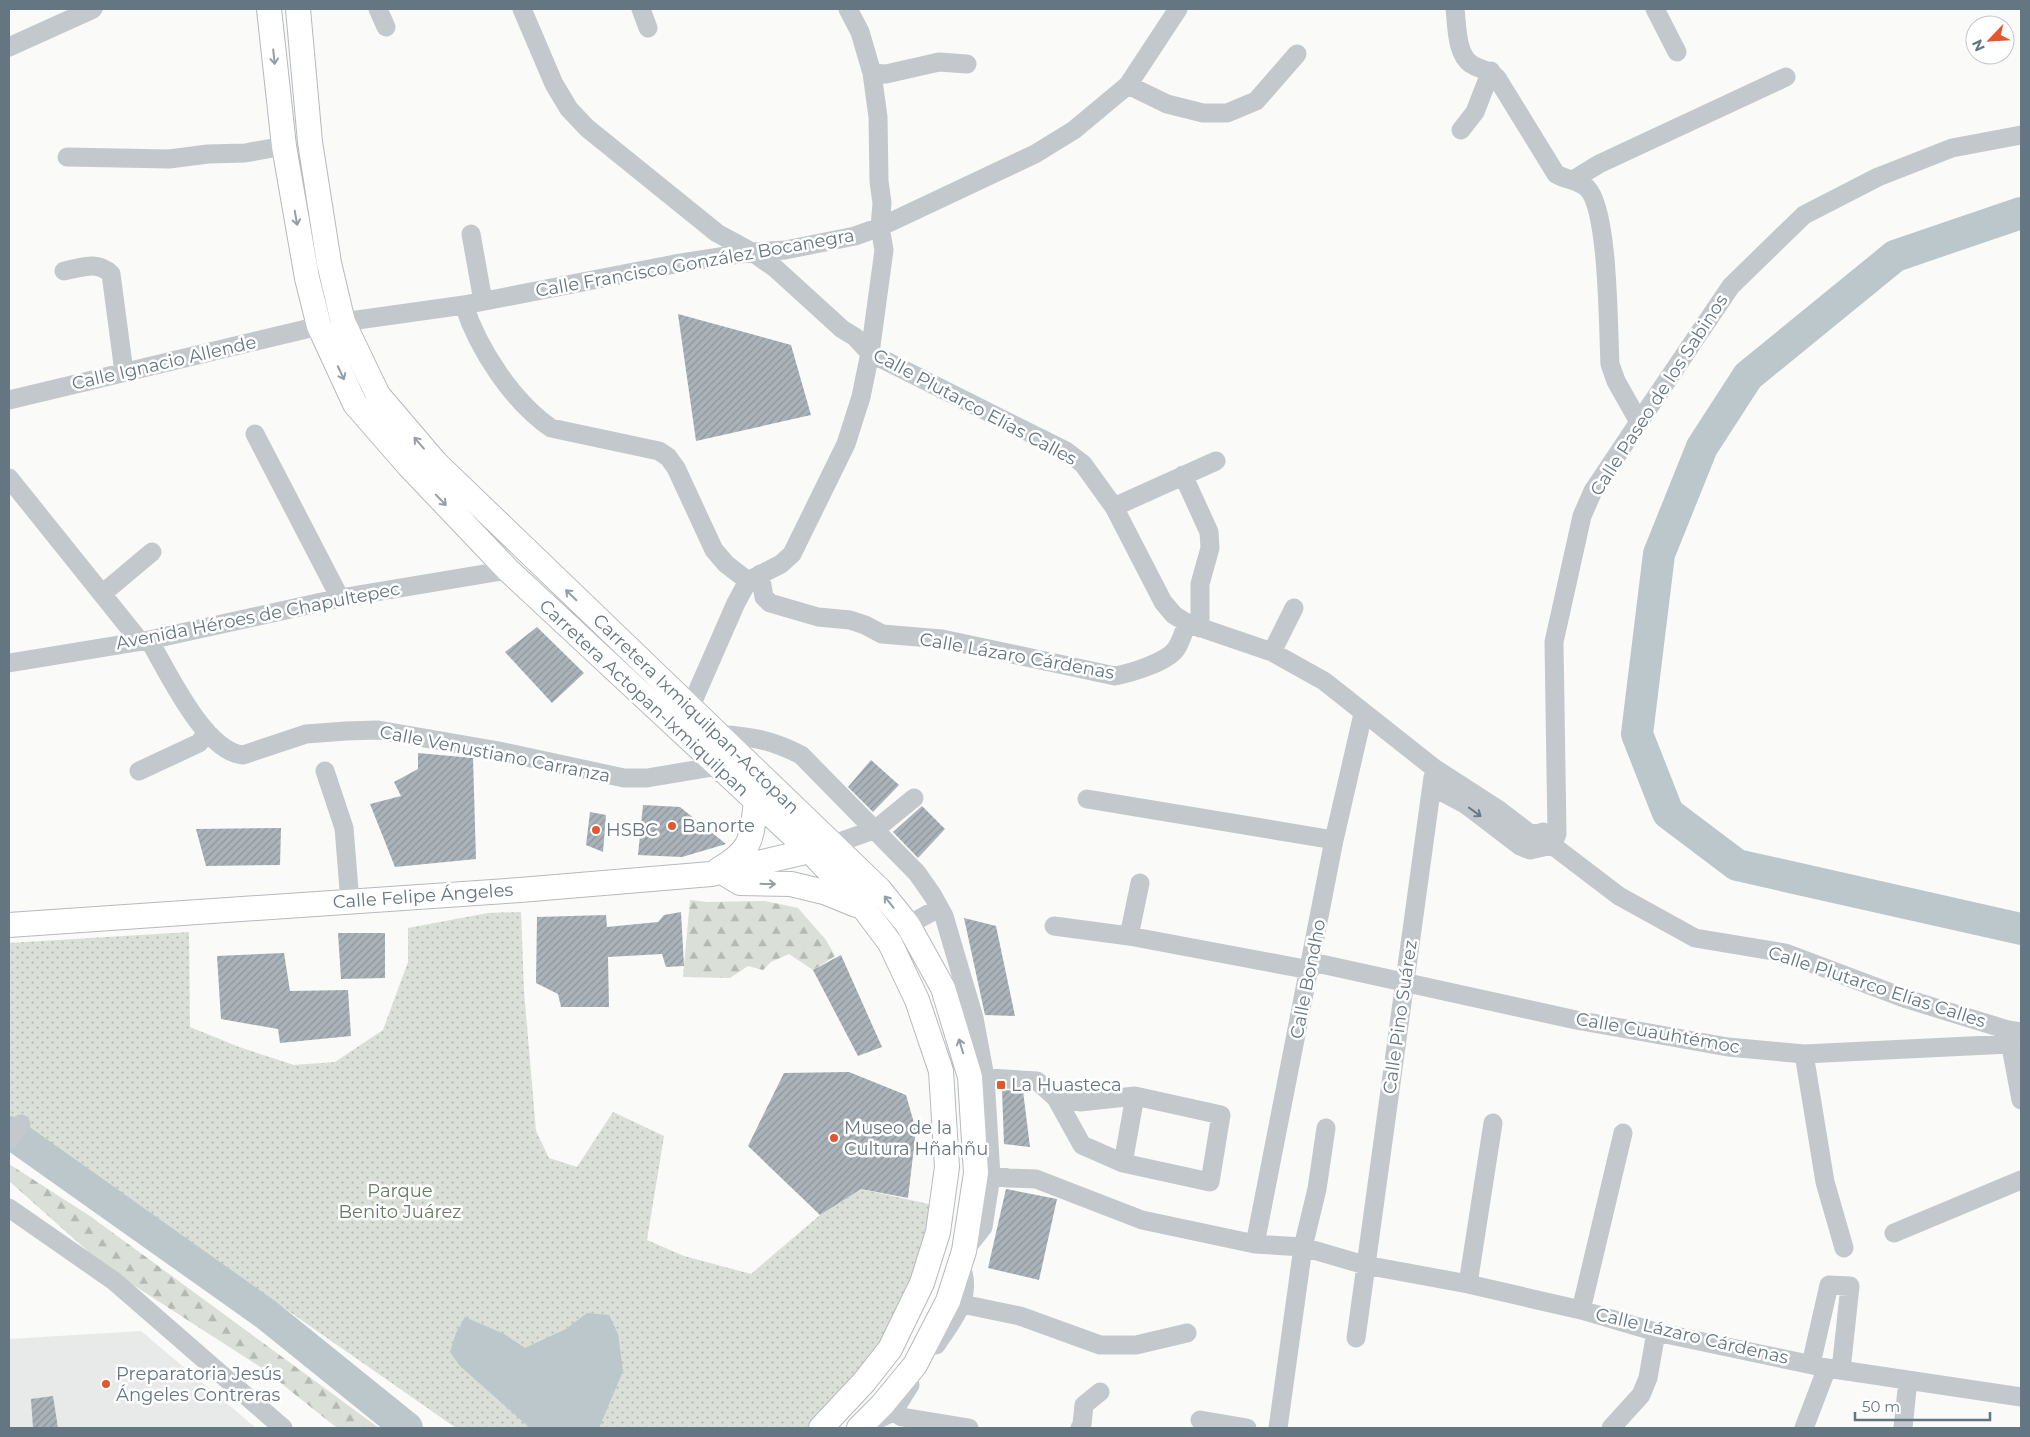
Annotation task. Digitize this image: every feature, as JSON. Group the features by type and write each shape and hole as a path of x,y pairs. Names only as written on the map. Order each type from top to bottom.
{"main road":[{"name":"Carretera Actopan-Ixmiquilpan","path":"269,9 284,146 306,278 319,326 355,404 409,466 508,570 811,852 863,907 890,943 917,1000 941,1071 947,1167 938,1232 922,1283 890,1349 864,1382 821,1428"},
{"name":"Carretera Ixmiquilpan-Actopan","path":"298,9 310,142 329,263 343,322 378,395 436,463 879,889 908,925 943,988 956,996 978,1077 983,1174 962,1257 948,1301 914,1365 887,1408 860,1428"},
{"path":"716,873 738,858 751,838 756,802"},
{"name":"Calle Felipe Ángeles","path":"9,925 350,902 716,873 811,852 834,844"},
{"path":"716,873 740,883 791,884 824,892 863,907"}],"street":[{"path":"378,9 386,27"},
{"name":"Calle Plutarco Elías Calles","path":"522,9 554,84 568,109 588,128 710,227 775,268 842,329 855,337 870,353 1066,451 1083,464 1114,507 1163,602 1174,615 1194,626 1272,652 1324,681 1433,778 1500,810 1529,833 1547,838 1619,896 1695,938 1785,953 1907,999 2013,1035"},
{"path":"641,9 648,28"},
{"path":"690,708 736,603 754,577 781,564 792,554 846,444 861,397 870,353 884,250 880,227 882,204 879,182 878,117 872,73 860,32 848,9"},
{"name":"Calle Francisco González Bocanegra","path":"343,322 464,305 752,252 785,250 855,236 880,227 1035,154 1074,130 1128,85 1178,9"},
{"path":"1455,9 1464,57 1470,64 1491,71 1498,78 1556,174 1563,178 1574,180 1587,188 1596,202 1602,227 1610,364 1616,381 1639,422"},
{"path":"1655,9 1677,52"},
{"path":"9,47 82,11"},
{"path":"1128,85 1167,104 1203,113 1227,113 1256,101 1297,54"},
{"path":"872,73 886,74 940,62 968,64"},
{"path":"1461,130 1475,112 1491,71"},
{"path":"1574,180 1599,164 1786,77"},
{"name":"Calle Paseo de los Sabinos","path":"1547,838 1557,834 1554,642 1582,516 1593,491 1639,422 1731,286 1804,215 1878,177 1952,148 2021,135"},
{"path":"67,157 169,159 208,154 245,153 284,146"},
{"path":"471,234 483,301"},
{"path":"64,271 96,265 104,267 111,274 124,372"},
{"path":"464,305 471,326 482,348 521,403 537,419 551,428 659,451 668,457 676,468 714,550 726,564 754,577"},
{"name":"Calle Ignacio Allende","path":"9,400 319,326"},
{"path":"255,434 340,598"},
{"path":"1114,507 1216,461"},
{"path":"1183,475 1209,532 1210,548 1200,584 1194,626"},
{"path":"9,478 102,594 144,640 190,710 207,732 199,743 140,771"},
{"path":"102,594 152,552"},
{"name":"Avenida Héroes de Chapultepec","path":"9,663 144,640 340,598 508,570"},
{"name":"Calle Lázaro Cárdenas","path":"754,577 764,597 770,603 818,617 850,620 882,634 942,639 1115,676 1128,674 1170,656 1194,626"},
{"path":"1272,652 1294,608"},
{"name":"Calle Bondho","path":"1255,1244 1334,840 1363,714"},
{"name":"Calle Venustiano Carranza","path":"207,732 221,747 232,754 243,755 306,734 378,730 499,751 624,778 647,778 719,766"},
{"path":"718,734 764,739 801,754 917,873 944,916 956,996"},
{"path":"325,772 344,828 350,902"},
{"name":"Calle Pino Suárez","path":"1356,1338 1433,778"},
{"path":"834,844 876,829 914,798"},
{"path":"1088,799 1334,840"},
{"path":"1129,936 1140,883"},
{"path":"908,925 939,908"},
{"name":"Calle Cuauhtémoc","path":"1054,926 1129,936 1405,982 1585,1022 1728,1047 1804,1054 2013,1035"},
{"path":"2013,1035 2021,1100"},
{"path":"1804,1054 1825,1182 1844,1248"},
{"path":"978,1077 1037,1081 1056,1098 1082,1145 1123,1163 1210,1182 1221,1115 1135,1096 1080,1102 1056,1098"},
{"path":"1123,1163 1135,1096"},
{"path":"1468,1284 1493,1123"},
{"path":"9,1140 21,1124"},
{"path":"1276,1428 1303,1248 1316,1189 1326,1128"},
{"path":"1581,1310 1623,1133"},
{"name":"Calle Lázaro Cárdenas","path":"983,1174 1036,1179 1142,1220 1255,1244 1303,1248 1365,1265 1468,1284 1581,1310 1656,1332 1826,1367 2021,1397"},
{"path":"1894,1233 2021,1180"},
{"path":"9,1208 114,1281 283,1428"},
{"path":"962,1257 966,1278 962,1304 887,1408 902,1417 969,1428"},
{"path":"962,1304 1020,1316 1100,1345 1136,1345 1188,1333"},
{"path":"1612,1428 1641,1395 1648,1378 1656,1332"},
{"path":"1804,1428 1826,1367"},
{"path":"1903,1428 1908,1380"},
{"path":"1080,1428 1084,1405 1100,1392"},
{"path":"1200,1420 1247,1428"}],"shaded area":[{"path":"587,1313 609,1315 618,1334 623,1371 599,1428 530,1428 460,1366 450,1352 456,1333 465,1317 504,1334 525,1348 566,1329"},
{"name":"Preparatoria Jesús Ángeles Contreras","path":"141,1331 256,1428 9,1428 9,1339"}],"green space":[{"path":"690,900 707,902 765,901 798,908 826,940 835,956 813,970 789,954 771,962 763,970 748,966 730,978 683,977"},
{"name":"Parque Benito Juárez","path":"521,912 524,991 536,1131 549,1158 577,1167 613,1112 664,1136 647,1240 684,1256 751,1274 820,1215 861,1189 933,1205 901,1315 864,1382 811,1428 456,1428 9,1116 9,943 189,932 190,1027 239,1047 294,1065 335,1062 383,1030 408,962 408,928 488,913"},
{"path":"9,1164 90,1216 379,1428 337,1428 262,1368 127,1281 91,1254 9,1181"}],"building":[{"path":"678,314 791,345 811,415 696,441"},
{"path":"537,627 584,673 552,703 505,652"},
{"path":"418,753 473,758 476,859 395,867 370,804 401,796 394,782 418,769"},
{"path":"871,760 899,785 873,812 848,787"},
{"name":"Banorte","path":"643,805 680,807 726,844 682,857 638,855"},
{"path":"922,806 945,829 918,858 893,832"},
{"name":"HSBC","path":"590,812 606,815 603,852 586,845"},
{"path":"281,828 280,865 206,866 196,829"},
{"path":"681,912 684,966 666,967 662,954 608,957 609,1007 561,1007 558,994 536,983 537,917 606,915 607,927 658,922 664,915"},
{"path":"964,918 996,926 1015,1016 985,1015"},
{"path":"338,933 385,933 385,978 341,979"},
{"path":"284,953 290,991 348,990 351,1036 280,1043 278,1029 221,1019 217,956"},
{"path":"841,955 882,1047 858,1056 813,970"},
{"name":"Museo de la Cultura Hñahñu","path":"849,1072 906,1095 916,1130 908,1198 861,1189 820,1215 748,1146 784,1073"},
{"path":"1002,1090 1023,1091 1030,1147 1004,1144"},
{"path":"1006,1189 1057,1199 1039,1280 988,1268"},
{"path":"53,1396 58,1428 33,1428 31,1399"}],"waterway":[{"path":"2021,213 1895,256 1748,376 1702,447 1659,554 1637,734 1668,813 1737,865 2021,929"},
{"path":"9,1132 267,1315 407,1428"}],"place":[{"name":"Banorte","path":"672,826"},
{"name":"HSBC","path":"596,830"},
{"name":"La Huasteca","path":"1001,1085"},
{"name":"Museo de la Cultura Hñahñu","path":"834,1138"},
{"name":"Preparatoria Jesús Ángeles Contreras","path":"106,1384"}]}
